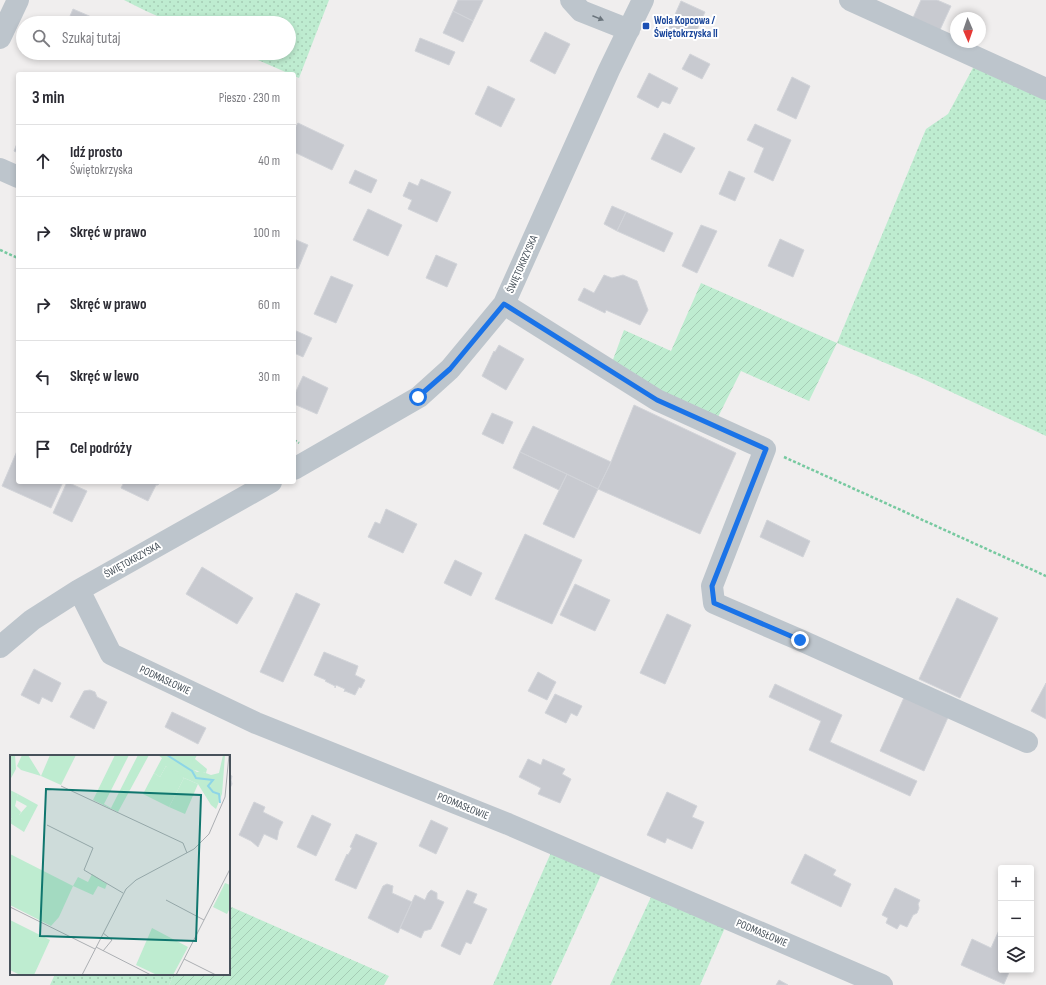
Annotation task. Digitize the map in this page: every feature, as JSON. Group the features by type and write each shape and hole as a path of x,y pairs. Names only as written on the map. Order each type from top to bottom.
{"street":[{"path":"0,38 18,0"},
{"path":"571,0 581,11 629,30"},
{"name":"ŚWIĘTOKRZYSKA","path":"296,468 418,397 450,369 504,304 609,70 643,0"},
{"path":"850,0 1046,89"},
{"path":"0,169 16,176"},
{"path":"504,304 657,400 766,449 712,586 714,603 1027,742"},
{"name":"ŚWIĘTOKRZYSKA","path":"0,647 32,620 79,590 267,484"},
{"name":"PODMASŁOWIE","path":"79,590 111,654 256,723 508,824 882,985"}],"path":[{"path":"0,250 16,257"},
{"path":"766,449 1046,576"}],"green space":[{"path":"124,0 329,0 299,78 296,77 296,72 285,72 258,60 296,60 296,16 157,16"},
{"path":"974,66 1046,99 1046,436 919,377 837,343 926,129 948,114"},
{"path":"701,283 837,343 809,401 741,371 715,423 611,365 624,330 671,351"},
{"path":"553,848 727,923 700,985 610,985 652,895 602,873 551,985 493,985"},
{"path":"230,906 389,976 384,985 169,985 174,975 230,975"},
{"path":"55,975 174,975 169,985 50,985"}],"building":[{"path":"458,0 483,0 473,21 453,11"},
{"path":"921,0 937,0 951,6 939,32 912,20"},
{"path":"681,1 705,12 693,39 669,28"},
{"path":"73,9 89,16 70,16"},
{"path":"453,11 473,21 463,42 443,33"},
{"path":"545,32 570,44 555,74 530,61"},
{"path":"420,38 455,52 449,65 415,51"},
{"path":"690,54 710,64 702,79 682,69"},
{"path":"649,73 678,88 670,104 662,101 658,108 637,97"},
{"path":"792,77 810,86 796,119 777,110"},
{"path":"488,86 515,99 501,127 475,114"},
{"path":"298,123 344,145 332,170 296,153 296,126"},
{"path":"755,124 791,140 773,181 754,172 764,148 747,140"},
{"path":"664,133 695,148 681,173 651,159"},
{"path":"355,170 377,180 371,193 349,183"},
{"path":"729,171 745,178 735,201 719,194"},
{"path":"421,179 451,192 437,222 408,209 412,200 403,196 409,182 418,186"},
{"path":"612,206 626,212 617,231 604,224"},
{"path":"368,209 402,225 388,256 353,240"},
{"path":"626,212 673,233 664,252 617,231"},
{"path":"701,225 717,231 697,273 682,266"},
{"path":"780,239 804,250 793,277 768,266"},
{"path":"296,240 308,245 298,269 296,268"},
{"path":"436,255 457,264 447,287 426,278"},
{"path":"604,275 612,278 623,275 637,281 648,310 640,325 606,310 605,313 578,300 584,288 594,293"},
{"path":"331,276 353,285 336,323 314,314"},
{"path":"296,331 312,338 303,357 296,354"},
{"path":"499,345 524,359 506,390 482,376 494,351 495,352"},
{"path":"303,376 328,388 317,414 296,405 296,392"},
{"path":"634,405 736,453 700,534 598,489 611,462"},
{"path":"492,413 513,422 503,444 482,434"},
{"path":"533,426 611,462 598,489 520,452"},
{"path":"520,452 567,474 559,490 513,468"},
{"path":"16,453 16,484 62,484 51,508 2,486"},
{"path":"567,474 598,489 574,538 543,524"},
{"path":"66,484 71,484 87,491 72,522 53,513"},
{"path":"123,484 159,484 156,485 148,501 121,488"},
{"path":"386,509 417,524 403,553 368,537 375,522 380,524"},
{"path":"767,520 810,541 803,557 760,537"},
{"path":"525,534 582,560 552,624 495,599"},
{"path":"455,560 482,573 471,596 444,583"},
{"path":"202,567 253,598 237,624 186,594"},
{"path":"575,584 610,600 595,631 560,615"},
{"path":"296,593 320,604 283,682 260,672"},
{"path":"957,598 998,618 960,698 919,679"},
{"path":"667,614 691,625 665,684 640,673"},
{"path":"324,652 358,666 355,675 365,680 355,695 345,691 344,692 345,689 336,685 335,688 335,686 325,681 326,680 314,675"},
{"path":"34,669 61,683 52,702 42,697 39,704 21,695"},
{"path":"538,672 556,682 547,700 528,691"},
{"path":"1046,683 1046,719 1031,711"},
{"path":"775,684 842,715 830,742 917,781 910,796 809,750 821,721 769,697"},
{"path":"90,690 95,692 97,697 107,702 94,729 70,717 84,691"},
{"path":"906,693 950,713 924,771 880,751"},
{"path":"555,694 582,706 577,716 571,713 566,723 545,713"},
{"path":"172,712 206,728 198,744 165,727"},
{"path":"528,759 541,765 543,759 565,769 562,774 571,779 560,803 538,794 541,788 519,777"},
{"path":"230,775 232,776 232,784 230,788"},
{"path":"667,792 697,806 692,817 704,822 692,849 667,838 665,843 647,835"},
{"path":"254,802 265,807 263,812 283,822 279,830 277,840 264,834 258,847 251,841 239,835"},
{"path":"312,815 331,824 316,856 297,847"},
{"path":"431,820 448,828 436,854 419,846"},
{"path":"356,834 377,843 356,889 335,880 347,854 348,855 352,848 350,847"},
{"path":"805,854 836,870 833,875 851,884 841,907 791,883"},
{"path":"387,884 393,886 392,893 412,902 398,933 368,918 383,886"},
{"path":"895,888 920,900 917,913 913,915 907,927 900,924 897,929 886,923 888,918 882,915"},
{"path":"431,890 437,893 437,899 444,902 431,929 424,931 421,938 400,928 415,895 425,900"},
{"path":"467,890 477,894 473,903 487,909 471,944 466,942 460,955 441,946"},
{"path":"998,932 998,973 1009,973 1004,984 961,965 972,939 991,948"},
{"path":"779,980 788,985 776,985"}],"place":[{"name":"Wola Kopcowa / Świętokrzyska II","path":"646,26"}],"route":[{"path":"418,397 450,369 504,304 657,400 766,449 712,586 714,603 800,640"}]}
